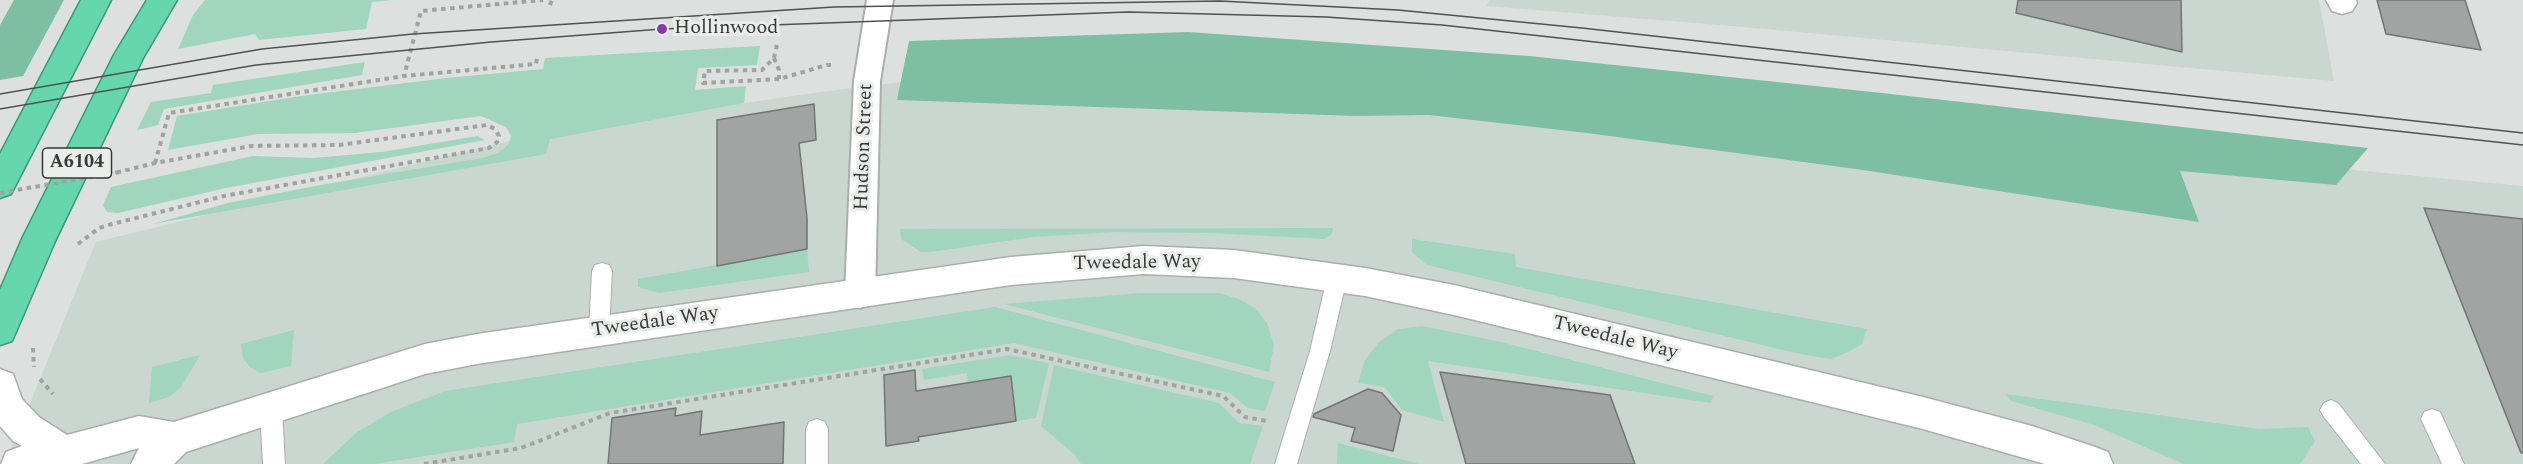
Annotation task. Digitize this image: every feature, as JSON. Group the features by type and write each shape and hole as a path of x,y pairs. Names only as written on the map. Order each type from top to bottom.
{"highway":[{"name":"A6104","path":"0,185 96,0"},
{"name":"A6104","path":"0,330 39,239 129,55 162,0"}],"street":[{"name":"Hudson Street","path":"860,295 869,66 880,0"},
{"name":"Tweedale Way","path":"149,464 174,439 425,359 599,331 860,295 1011,271 1144,260 1234,264 1336,278 1454,300 1923,413 2032,443 2095,464"},
{"path":"0,385 6,407 26,429 61,451"},
{"name":"Tweedale Way","path":"19,464 139,432 174,439"}],"lane":[{"path":"599,331 602,271"},
{"path":"1286,464 1320,351 1336,278"},
{"path":"271,409 274,464"},
{"path":"2331,410 2374,464"},
{"path":"2432,419 2453,464"},
{"path":"817,429 818,464"}],"path":[{"path":"404,76 421,11 543,0"},
{"path":"550,5 552,0"},
{"path":"777,45 774,58 762,70 705,71 703,83 779,79 827,65 869,66"},
{"path":"774,58 779,70 779,79"},
{"path":"154,163 170,113 404,76 536,64 537,59"},
{"path":"0,193 251,146 339,145 487,125 495,129 499,135 497,142 489,148 224,196 112,224 99,228 76,245"},
{"path":"34,344 32,354 35,374 53,394"},
{"path":"424,464 521,448 610,413 1007,349 1223,396 1245,417 1297,427"}],"shaded area":[{"path":"1489,0 2319,0 2334,81 1487,6"},
{"path":"1128,54 2523,186 2523,464 5,464 96,242 550,131 821,92"}],"green space":[{"path":"14,0 64,0 23,76 0,80 0,25"},
{"path":"205,0 393,0 372,2 366,29 259,40 255,34 178,49 193,15"},
{"path":"1188,32 1529,56 2368,148 2336,185 2180,171 2199,222 1863,170 1587,133 1429,115 1355,116 897,100 909,41"},
{"path":"760,46 757,65 698,68 695,90 746,86 744,103 550,139 546,154 153,224 228,203 482,158 498,153 509,144 511,136 506,127 481,116 355,133 258,134 168,150 177,116 301,96 446,78 543,69 545,58"},
{"path":"365,62 362,75 164,109 158,125 137,130 151,102 211,93 213,85"},
{"path":"477,136 485,140 226,188 118,213 107,212 103,205 111,187 253,156 313,158 382,152"},
{"path":"1333,228 1331,235 1324,239 1212,233 1113,232 1033,237 931,252 921,252 901,239 900,229"},
{"path":"1412,239 1515,254 1516,267 1867,329 1862,344 1831,359 1800,354 1427,265 1412,252"},
{"path":"807,249 809,272 659,293 638,287 638,279"},
{"path":"1142,293 1219,293 1239,299 1256,309 1267,323 1274,345 1269,372 1004,304"},
{"path":"995,307 1275,382 1265,411 1248,408 1230,393 1014,343 517,424 514,442 374,464 323,464 356,433 391,412 445,391"},
{"path":"1422,326 1501,342 1713,396 1711,403 1428,361 1444,422 1402,410 1385,387 1358,383 1365,360 1379,342 1398,329"},
{"path":"294,330 291,366 260,373 250,367 243,358 241,344"},
{"path":"200,355 181,387 169,397 149,403 152,367"},
{"path":"1010,355 1049,363 1036,418 1016,421 1011,376 968,383 967,373 924,380 922,369"},
{"path":"1054,365 1219,403 1239,423 1263,426 1250,464 1081,464 1075,455 1041,426"},
{"path":"2005,394 2259,429 2308,427 2315,441 2300,464 2184,464 2094,425 2011,401"},
{"path":"1338,443 1419,464 1337,464"}],"building":[{"path":"2018,0 2181,0 2182,52 2016,13"},
{"path":"2377,0 2465,0 2481,50 2386,34"},
{"path":"814,104 816,140 799,143 807,218 807,249 717,266 717,120"},
{"path":"2424,208 2523,219 2523,453 2521,453"},
{"path":"915,370 916,391 1011,376 1016,421 918,437 919,441 886,446 884,375"},
{"path":"1440,372 1610,395 1635,464 1466,464"},
{"path":"1368,389 1382,393 1401,415 1393,451 1351,441 1355,428 1313,417 1314,414"},
{"path":"676,408 675,416 702,411 700,435 784,422 783,464 608,464 612,418"}],"tram line":[{"path":"0,94 262,49 413,34 834,7 1220,1 1398,10 1582,28 2523,133"},
{"path":"0,109 256,65 491,42 662,29 1128,12 1326,17 1442,25 2523,145"}],"place":[{"name":"Hollinwood","path":"662,29"}]}
